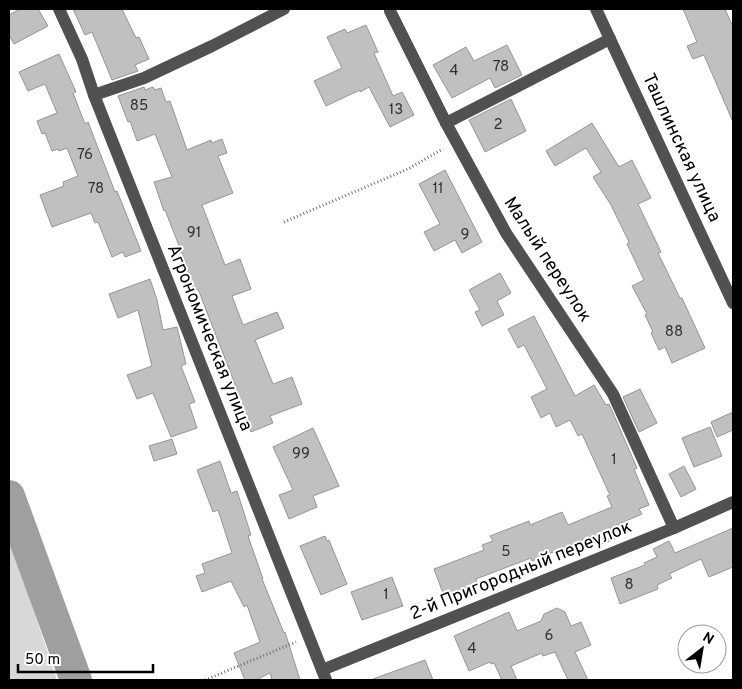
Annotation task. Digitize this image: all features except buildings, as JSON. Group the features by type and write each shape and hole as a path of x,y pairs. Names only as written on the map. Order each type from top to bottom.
{"street":[{"name":"Агрономическая улица","path":"59,9 82,59 94,95 324,675"},
{"path":"94,95 144,78 284,9"},
{"name":"Ташлинская улица","path":"596,9 733,303"},
{"name":"Малый переулок","path":"390,11 446,123 506,233 614,394 674,528"},
{"path":"446,123 610,39"},
{"name":"2-й Пригородный переулок","path":"324,675 733,502"}],"path":[{"path":"284,222 408,169 447,148"},
{"path":"205,680 308,637"}],"shaded area":[{"path":"9,537 57,680 9,680"}],"waterway":[{"path":"9,496 76,680"}]}
